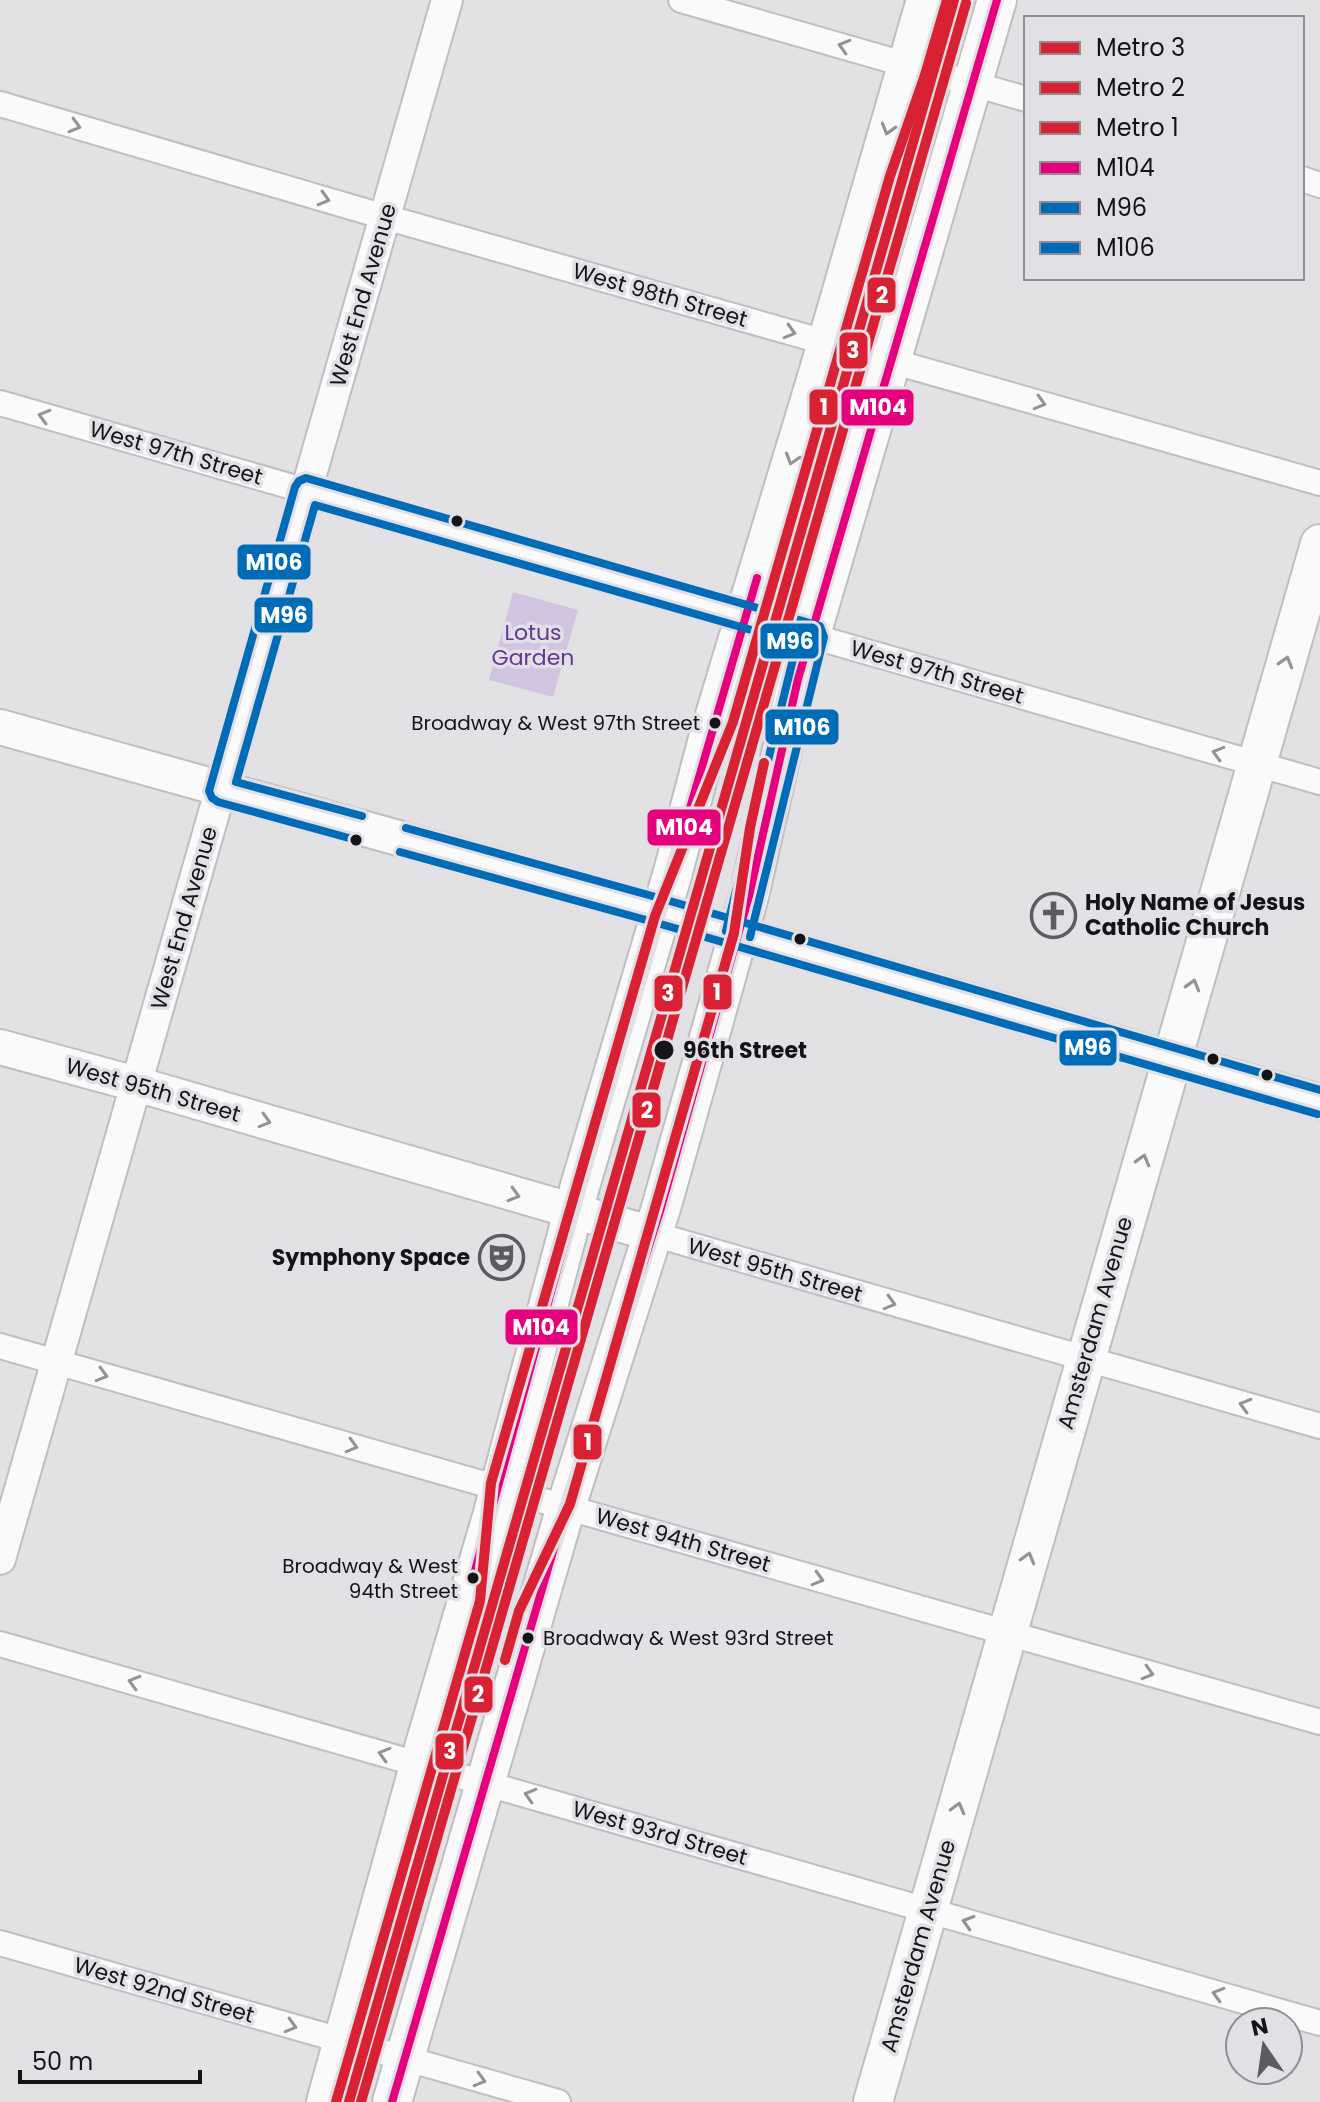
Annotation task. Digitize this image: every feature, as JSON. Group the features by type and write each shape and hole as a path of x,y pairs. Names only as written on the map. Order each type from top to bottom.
{"main road":[{"path":"326,2102 419,1764 500,1488 573,1212 926,0"},
{"path":"392,2102 566,1507 653,1234 738,934 765,831 787,724 997,0"},
{"name":"Amsterdam Avenue","path":"873,2102 1320,544"},
{"path":"0,727 660,911 1320,1102"},
{"name":"West 95th Street","path":"0,1047 653,1234"}],"street":[{"name":"West End Avenue","path":"0,1559 447,0"},
{"path":"681,0 1024,98"},
{"name":"West 98th Street","path":"0,104 1320,483"},
{"name":"West 97th Street","path":"0,403 1320,782"},
{"name":"West 95th Street","path":"653,1234 1320,1426"},
{"name":"West 94th Street","path":"0,1346 1320,1722"},
{"name":"West 93rd Street","path":"0,1644 1320,2023"},
{"name":"West 92nd Street","path":"0,1943 558,2102"}],"green space":[{"name":"Lotus Garden","path":"513,592 578,610 553,697 489,680"}],"metro line":[{"name":"1","path":"336,2102 480,1601 491,1483 655,916 733,722 890,176 947,0"},
{"name":"3","path":"349,2102 954,0"},
{"name":"2","path":"361,2102 966,3"},
{"name":"1","path":"505,1660 519,1611 570,1504 734,933 750,828 764,763"}],"transit line":[{"name":"M104","path":"392,2102 566,1507 661,1208 749,896 798,679 997,0"},
{"name":"M106","path":"356,840 218,802 209,791 295,487 306,478 820,626 824,637 750,937"},
{"name":"M96","path":"362,816 236,782 315,505 797,643 726,931"},
{"name":"M104","path":"473,1578 580,1186 757,578"},
{"name":"M106","path":"406,828 663,899 1320,1090"},
{"name":"M96","path":"400,852 1317,1114"}],"place":[{"name":"Broadway & West 97th Street","path":"715,723"},
{"name":"Holy Name of Jesus Catholic Church","path":"1054,915"},
{"name":"96th Street","path":"664,1050"},
{"name":"Symphony Space","path":"501,1257"},
{"name":"Broadway & West 94th Street","path":"473,1578"},
{"name":"Broadway & West 93rd Street","path":"528,1638"}]}
